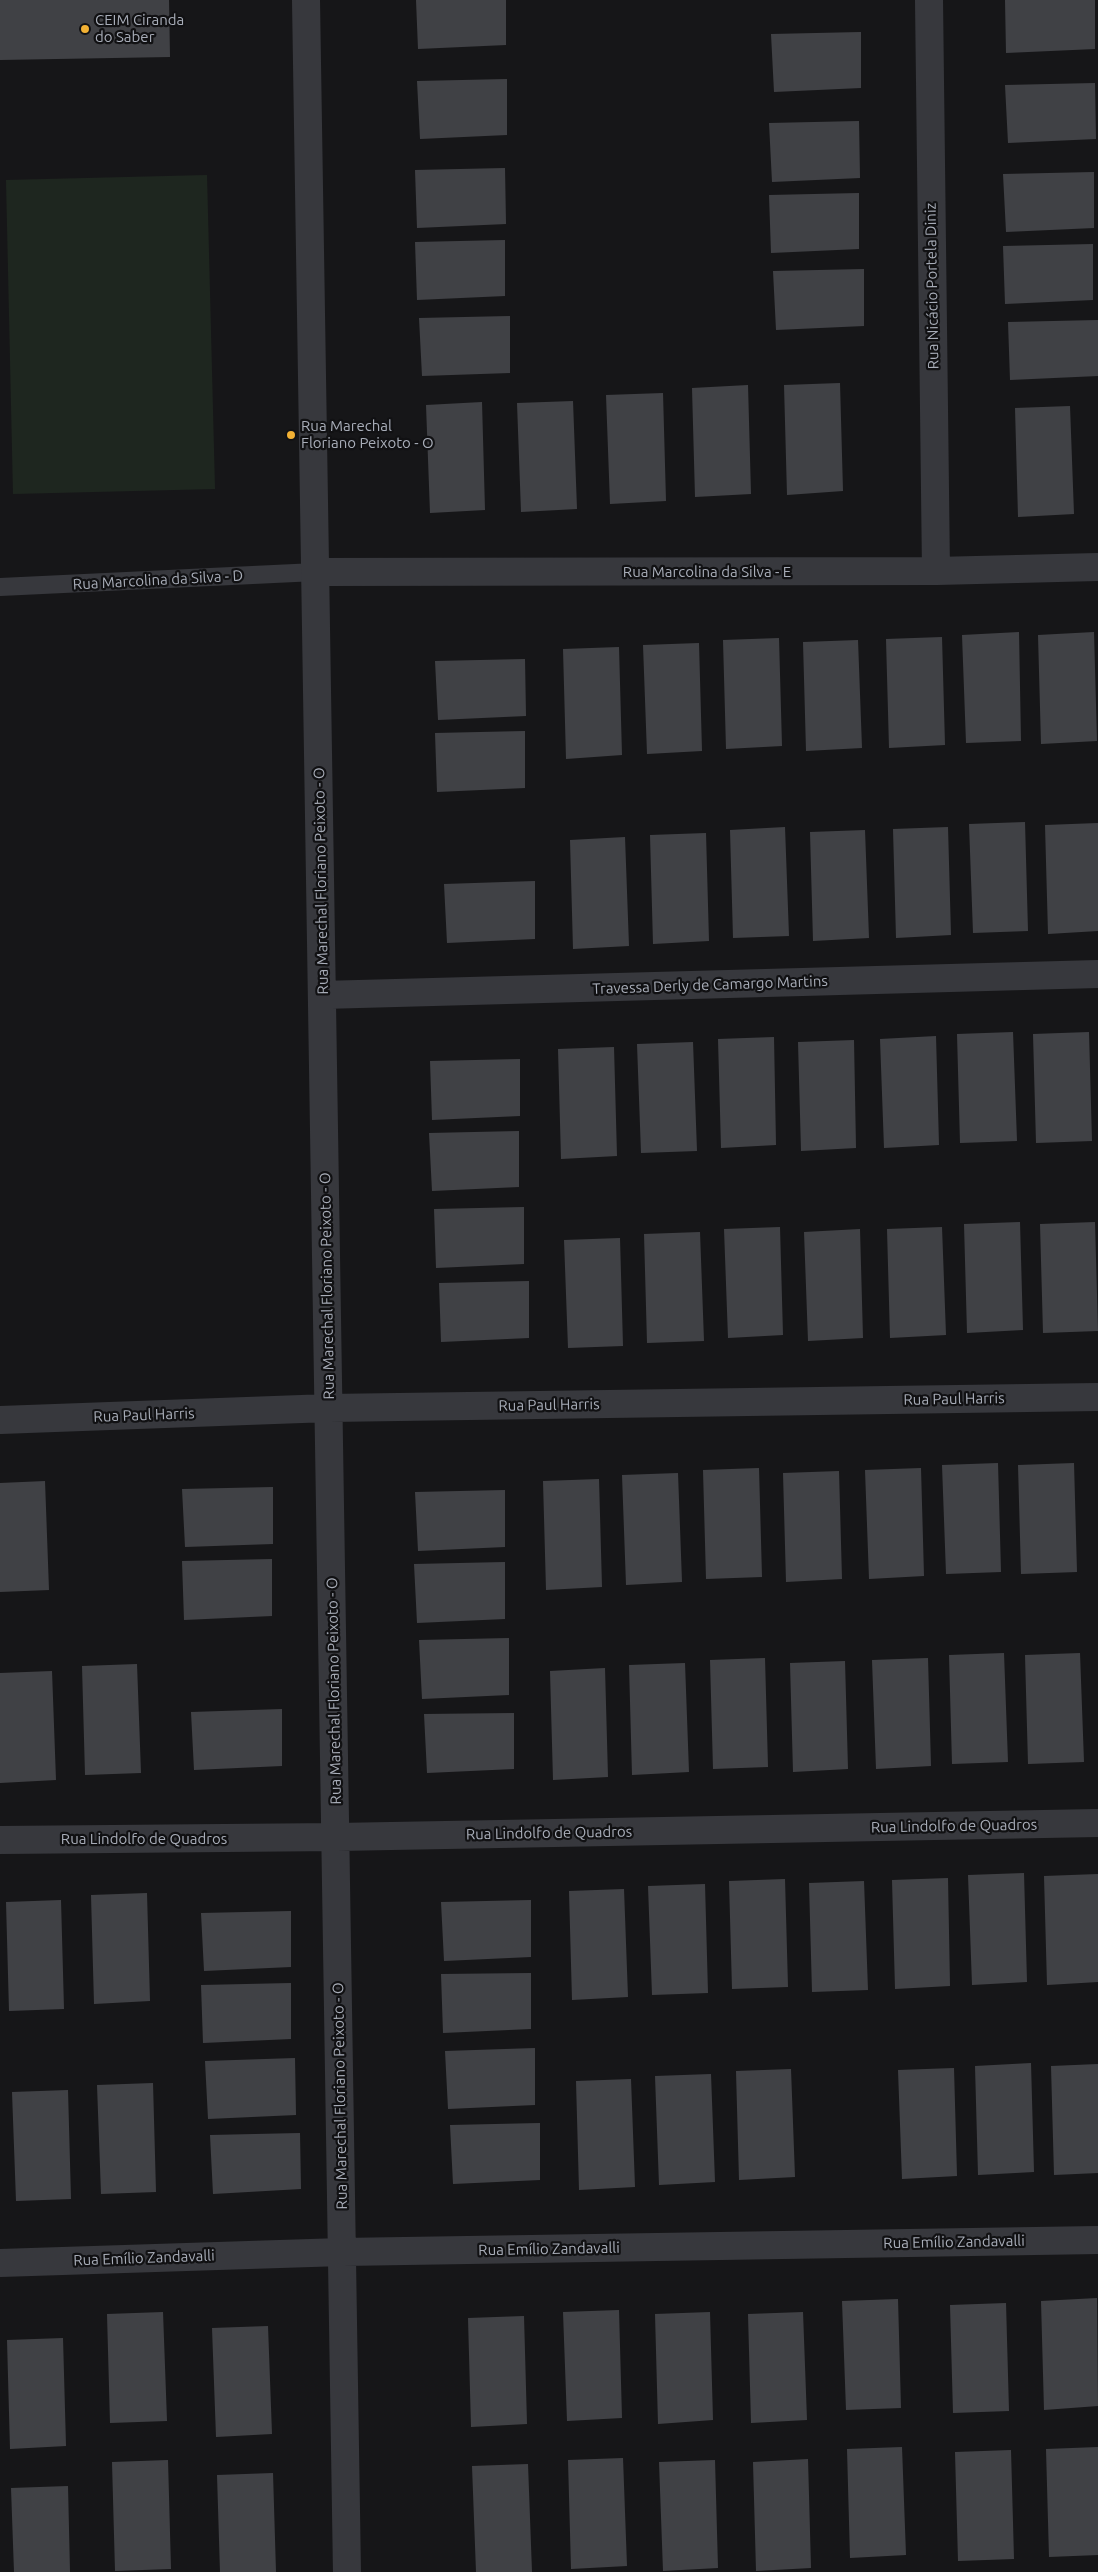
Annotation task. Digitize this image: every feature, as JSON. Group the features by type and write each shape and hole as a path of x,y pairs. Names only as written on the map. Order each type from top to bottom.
{"street":[{"name":"Rua Marechal Floriano Peixoto - O","path":"306,0 337,1837 347,2572"},
{"name":"Rua Nicácio Portela Diniz","path":"929,0 936,571"},
{"name":"Rua Marcolina da Silva - E","path":"316,572 936,571 1098,567"},
{"name":"Travessa Derly de Camargo Martins","path":"322,995 1098,974"},
{"name":"Rua Paul Harris","path":"0,1420 329,1408 1098,1397"},
{"name":"Rua Lindolfo de Quadros","path":"0,1840 337,1837 1098,1823"},
{"name":"Rua Emílio Zandavalli","path":"0,2263 342,2252 1098,2240"}],"lane":[{"name":"Rua Marcolina da Silva - D","path":"0,587 316,572"}],"shaded area":[{"path":"207,175 215,489 13,494 6,180"}],"building":[{"name":"CEIM Ciranda do Saber","path":"0,0 169,0 170,57 0,60"},
{"path":"416,0 506,0 506,45 418,49"},
{"path":"1005,0 1095,0 1095,49 1006,53"},
{"path":"861,32 861,88 774,92 771,34"},
{"path":"507,79 507,135 420,139 417,81"},
{"path":"1095,83 1096,139 1008,143 1005,85"},
{"path":"859,121 860,178 772,182 769,123"},
{"path":"505,168 506,224 417,228 415,170"},
{"path":"1094,172 1094,228 1006,232 1003,174"},
{"path":"859,193 859,249 771,253 769,195"},
{"path":"505,240 505,296 417,300 415,242"},
{"path":"1093,244 1093,300 1005,304 1003,246"},
{"path":"864,269 864,326 776,330 773,271"},
{"path":"510,316 510,373 422,376 419,318"},
{"path":"1098,320 1098,376 1010,380 1008,322"},
{"path":"840,383 843,491 787,495 784,385"},
{"path":"748,385 751,494 695,497 692,388"},
{"path":"663,393 666,501 610,504 606,395"},
{"path":"573,401 577,509 521,512 517,403"},
{"path":"482,402 485,510 430,513 426,405"},
{"path":"1070,406 1074,514 1018,517 1015,408"},
{"path":"1019,632 1021,741 966,743 962,635"},
{"path":"1094,632 1097,741 1041,744 1038,635"},
{"path":"942,637 945,745 889,748 886,639"},
{"path":"779,638 782,746 726,749 723,640"},
{"path":"858,640 862,748 806,751 803,642"},
{"path":"699,643 702,751 647,754 643,645"},
{"path":"619,647 622,755 566,759 563,649"},
{"path":"525,659 526,716 438,720 435,661"},
{"path":"525,731 525,788 437,792 435,733"},
{"path":"1025,822 1028,931 973,933 969,824"},
{"path":"1098,823 1098,931 1048,934 1045,825"},
{"path":"785,827 789,936 733,938 730,830"},
{"path":"948,827 951,935 896,938 893,829"},
{"path":"865,830 869,938 813,941 810,832"},
{"path":"706,833 709,941 653,944 650,835"},
{"path":"625,837 629,946 573,949 570,840"},
{"path":"535,881 535,939 447,943 444,884"},
{"path":"1013,1032 1017,1141 960,1143 957,1034"},
{"path":"1089,1032 1092,1141 1036,1143 1033,1034"},
{"path":"936,1036 939,1145 884,1148 880,1039"},
{"path":"774,1037 776,1145 721,1148 718,1039"},
{"path":"854,1040 856,1148 801,1151 798,1042"},
{"path":"693,1042 697,1151 641,1153 637,1044"},
{"path":"614,1047 617,1156 561,1159 558,1049"},
{"path":"520,1059 520,1116 432,1120 430,1061"},
{"path":"519,1131 519,1187 432,1191 429,1133"},
{"path":"524,1207 524,1264 436,1268 434,1209"},
{"path":"1020,1222 1023,1330 967,1333 964,1224"},
{"path":"1095,1222 1098,1331 1043,1333 1040,1224"},
{"path":"780,1227 783,1335 728,1338 724,1229"},
{"path":"942,1227 946,1335 890,1338 887,1229"},
{"path":"860,1229 863,1338 808,1341 804,1232"},
{"path":"700,1232 704,1341 647,1343 644,1234"},
{"path":"620,1238 623,1346 568,1348 564,1240"},
{"path":"529,1281 529,1338 441,1342 439,1283"},
{"path":"998,1463 1001,1572 946,1574 942,1465"},
{"path":"1074,1463 1077,1572 1021,1574 1018,1465"},
{"path":"759,1468 762,1577 706,1579 703,1470"},
{"path":"921,1468 924,1576 869,1579 865,1470"},
{"path":"839,1471 842,1579 786,1582 783,1473"},
{"path":"678,1473 682,1582 626,1585 622,1475"},
{"path":"599,1479 602,1587 546,1590 543,1481"},
{"path":"45,1481 49,1590 0,1592 0,1483"},
{"path":"273,1487 273,1544 185,1547 182,1489"},
{"path":"505,1490 505,1547 418,1551 415,1492"},
{"path":"272,1559 272,1616 184,1620 182,1561"},
{"path":"505,1562 505,1619 417,1623 414,1564"},
{"path":"509,1638 509,1695 422,1699 419,1640"},
{"path":"1004,1653 1008,1762 952,1764 949,1655"},
{"path":"1080,1653 1084,1762 1028,1764 1025,1655"},
{"path":"765,1658 768,1767 713,1769 710,1660"},
{"path":"928,1658 931,1766 876,1769 872,1660"},
{"path":"845,1661 848,1769 793,1772 790,1663"},
{"path":"685,1663 689,1772 632,1775 629,1665"},
{"path":"137,1664 141,1773 85,1775 82,1666"},
{"path":"605,1668 608,1777 553,1780 550,1671"},
{"path":"52,1671 56,1780 0,1783 0,1673"},
{"path":"282,1709 282,1766 194,1770 191,1712"},
{"path":"514,1713 514,1769 427,1773 424,1714"},
{"path":"1024,1873 1027,1982 972,1985 968,1875"},
{"path":"1098,1874 1098,1982 1047,1985 1044,1876"},
{"path":"948,1878 950,1986 895,1989 892,1880"},
{"path":"785,1879 788,1987 732,1989 729,1881"},
{"path":"864,1881 868,1990 812,1992 809,1883"},
{"path":"705,1884 708,1993 652,1995 648,1886"},
{"path":"624,1889 628,1997 572,2000 569,1891"},
{"path":"147,1893 150,2001 94,2004 91,1895"},
{"path":"61,1900 64,2009 9,2011 6,1902"},
{"path":"531,1900 531,1957 444,1961 441,1902"},
{"path":"291,1911 291,1967 204,1971 201,1913"},
{"path":"531,1973 531,2029 443,2033 441,1974"},
{"path":"291,1983 291,2039 203,2043 201,1985"},
{"path":"535,2048 535,2105 448,2109 445,2051"},
{"path":"295,2058 296,2115 208,2119 205,2061"},
{"path":"1031,2063 1034,2172 978,2175 975,2066"},
{"path":"1098,2064 1098,2173 1054,2175 1051,2066"},
{"path":"954,2068 957,2176 902,2179 898,2070"},
{"path":"791,2069 795,2177 739,2180 736,2071"},
{"path":"711,2074 715,2182 659,2185 655,2076"},
{"path":"631,2079 635,2187 579,2190 576,2081"},
{"path":"153,2083 156,2192 101,2194 97,2085"},
{"path":"68,2090 71,2199 16,2201 12,2092"},
{"path":"540,2123 540,2180 453,2184 450,2125"},
{"path":"300,2133 301,2189 213,2194 210,2135"},
{"path":"1097,2298 1098,2406 1044,2410 1041,2301"},
{"path":"898,2299 901,2408 846,2410 842,2301"},
{"path":"1006,2303 1009,2411 953,2413 950,2305"},
{"path":"619,2310 622,2418 567,2421 563,2312"},
{"path":"163,2312 167,2421 110,2423 107,2314"},
{"path":"710,2312 713,2420 658,2424 655,2314"},
{"path":"803,2312 807,2420 751,2423 748,2314"},
{"path":"524,2316 527,2424 471,2427 468,2318"},
{"path":"268,2326 272,2434 216,2437 212,2328"},
{"path":"63,2338 66,2446 10,2449 7,2340"},
{"path":"902,2447 906,2555 850,2558 847,2449"},
{"path":"1098,2447 1098,2555 1049,2557 1046,2449"},
{"path":"1011,2450 1014,2559 958,2561 955,2452"},
{"path":"623,2458 627,2566 571,2569 568,2460"},
{"path":"808,2459 811,2568 756,2571 753,2462"},
{"path":"168,2460 171,2569 115,2571 112,2462"},
{"path":"715,2460 718,2568 663,2571 659,2462"},
{"path":"528,2464 532,2572 476,2572 472,2466"},
{"path":"273,2473 276,2572 220,2572 217,2475"},
{"path":"68,2486 70,2572 14,2572 11,2488"}],"place":[{"name":"CEIM Ciranda do Saber","path":"85,29"},
{"name":"Rua Marechal Floriano Peixoto - O","path":"291,435"}]}
